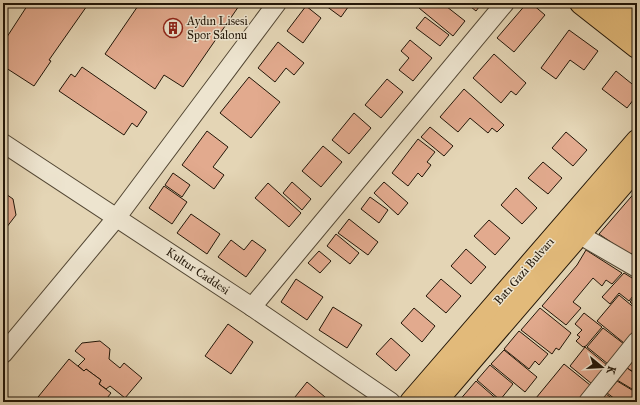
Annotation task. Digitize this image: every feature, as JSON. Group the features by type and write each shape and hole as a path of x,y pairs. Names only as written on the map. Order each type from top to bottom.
{"main road":[{"path":"581,3 637,47"},
{"path":"611,3 637,23"},
{"name":"Batı Gazi Bulvarı","path":"411,402 637,140"},
{"name":"Batı Gazi Bulvarı","path":"435,402 637,167"}],"street":[{"path":"3,354 117,217 277,3"},
{"path":"252,307 505,3"},
{"name":"Kultur Caddesi","path":"3,143 252,307 390,402"},
{"path":"580,235 637,268"},
{"path":"588,402 637,341"}],"building":[{"path":"29,3 89,3 49,60 51,61 34,86 3,66 3,43"},
{"name":"Aydın Lisesi Spor Salonu","path":"140,3 241,3 183,87 164,75 155,89 105,54"},
{"path":"322,3 351,3 341,17"},
{"path":"422,3 442,3 465,21 453,36 419,8"},
{"path":"466,3 482,3 476,11"},
{"path":"527,3 531,3 545,15 514,52 497,38"},
{"path":"306,6 321,18 303,43 287,31"},
{"path":"425,17 449,35 440,46 416,28"},
{"path":"569,30 598,51 584,70 570,60 556,79 541,68"},
{"path":"410,40 432,58 413,81 399,70 409,58 401,51"},
{"path":"278,42 304,63 294,75 286,68 275,82 258,68"},
{"path":"494,54 526,83 516,95 511,91 501,103 473,78"},
{"path":"82,67 147,112 137,127 132,123 124,135 59,91 71,74 75,77"},
{"path":"616,71 637,88 637,95 627,108 602,89"},
{"path":"249,77 280,102 251,138 220,113"},
{"path":"387,79 403,92 381,118 365,105"},
{"path":"464,89 504,125 497,132 492,128 488,133 470,118 458,132 440,117"},
{"path":"354,113 371,128 349,154 332,140"},
{"path":"430,127 453,146 444,156 421,137"},
{"path":"207,131 228,147 213,167 224,175 214,189 182,165"},
{"path":"566,132 587,150 573,166 552,148"},
{"path":"418,139 435,152 427,162 431,165 422,177 418,173 408,186 392,173"},
{"path":"323,146 342,162 321,187 302,171"},
{"path":"543,162 562,178 548,194 528,178"},
{"path":"173,173 190,185 182,197 165,185"},
{"path":"292,182 311,199 302,210 283,193"},
{"path":"384,182 408,203 398,215 374,193"},
{"path":"268,183 301,213 289,227 255,198"},
{"path":"164,186 187,202 172,224 149,208"},
{"path":"516,188 537,208 522,224 501,205"},
{"path":"637,190 637,248 630,255 599,234"},
{"path":"3,192 13,199 16,215 3,232"},
{"path":"370,197 388,210 379,223 361,209"},
{"path":"191,214 220,234 207,254 177,233"},
{"path":"349,219 378,242 368,255 338,233"},
{"path":"489,220 510,238 495,255 474,236"},
{"path":"336,234 359,253 350,264 327,246"},
{"path":"231,240 244,250 252,240 266,250 246,277 218,257"},
{"path":"466,249 486,267 471,284 451,266"},
{"path":"586,250 622,273 612,284 606,280 602,286 593,278 573,302 581,308 566,325 542,306 577,265"},
{"path":"319,251 331,261 320,273 308,263"},
{"path":"624,273 637,281 637,291 629,301 619,293 610,304 602,297"},
{"path":"296,279 323,297 307,320 281,302"},
{"path":"441,279 461,296 446,313 426,296"},
{"path":"637,293 637,308 630,302"},
{"path":"619,295 637,310 637,327 624,343 597,321"},
{"path":"333,307 362,325 347,348 319,330"},
{"path":"414,308 435,326 422,342 401,323"},
{"path":"540,308 571,333 559,350 556,348 552,354 521,330"},
{"path":"584,313 602,327 586,346 583,347 576,341 580,337 577,335 582,330 575,324"},
{"path":"228,324 253,342 231,374 205,356"},
{"path":"603,328 624,344 608,364 587,347"},
{"path":"519,331 548,354 539,365 535,361 529,369 504,349"},
{"path":"391,338 410,355 396,371 376,354"},
{"path":"100,341 110,349 109,359 120,368 124,363 142,378 125,398 110,386 106,389 99,384 101,380 86,369 84,371 78,366 85,359 75,351 82,343"},
{"path":"585,347 607,365 592,384 570,366"},
{"path":"504,350 537,377 525,392 491,364"},
{"path":"637,355 637,374 627,368"},
{"path":"69,359 84,371 86,369 101,380 99,384 111,393 104,402 34,402"},
{"path":"564,364 590,385 577,402 541,402 536,398"},
{"path":"490,365 513,384 500,400 477,380"},
{"path":"627,368 637,375 637,392 617,380"},
{"path":"476,381 500,402 458,402"},
{"path":"617,381 637,393 637,402 619,402 607,393"},
{"path":"307,382 331,402 291,402"},
{"path":"606,394 617,402 600,402"}],"place":[{"name":"Aydın Lisesi Spor Salonu","path":"173,28"}]}
